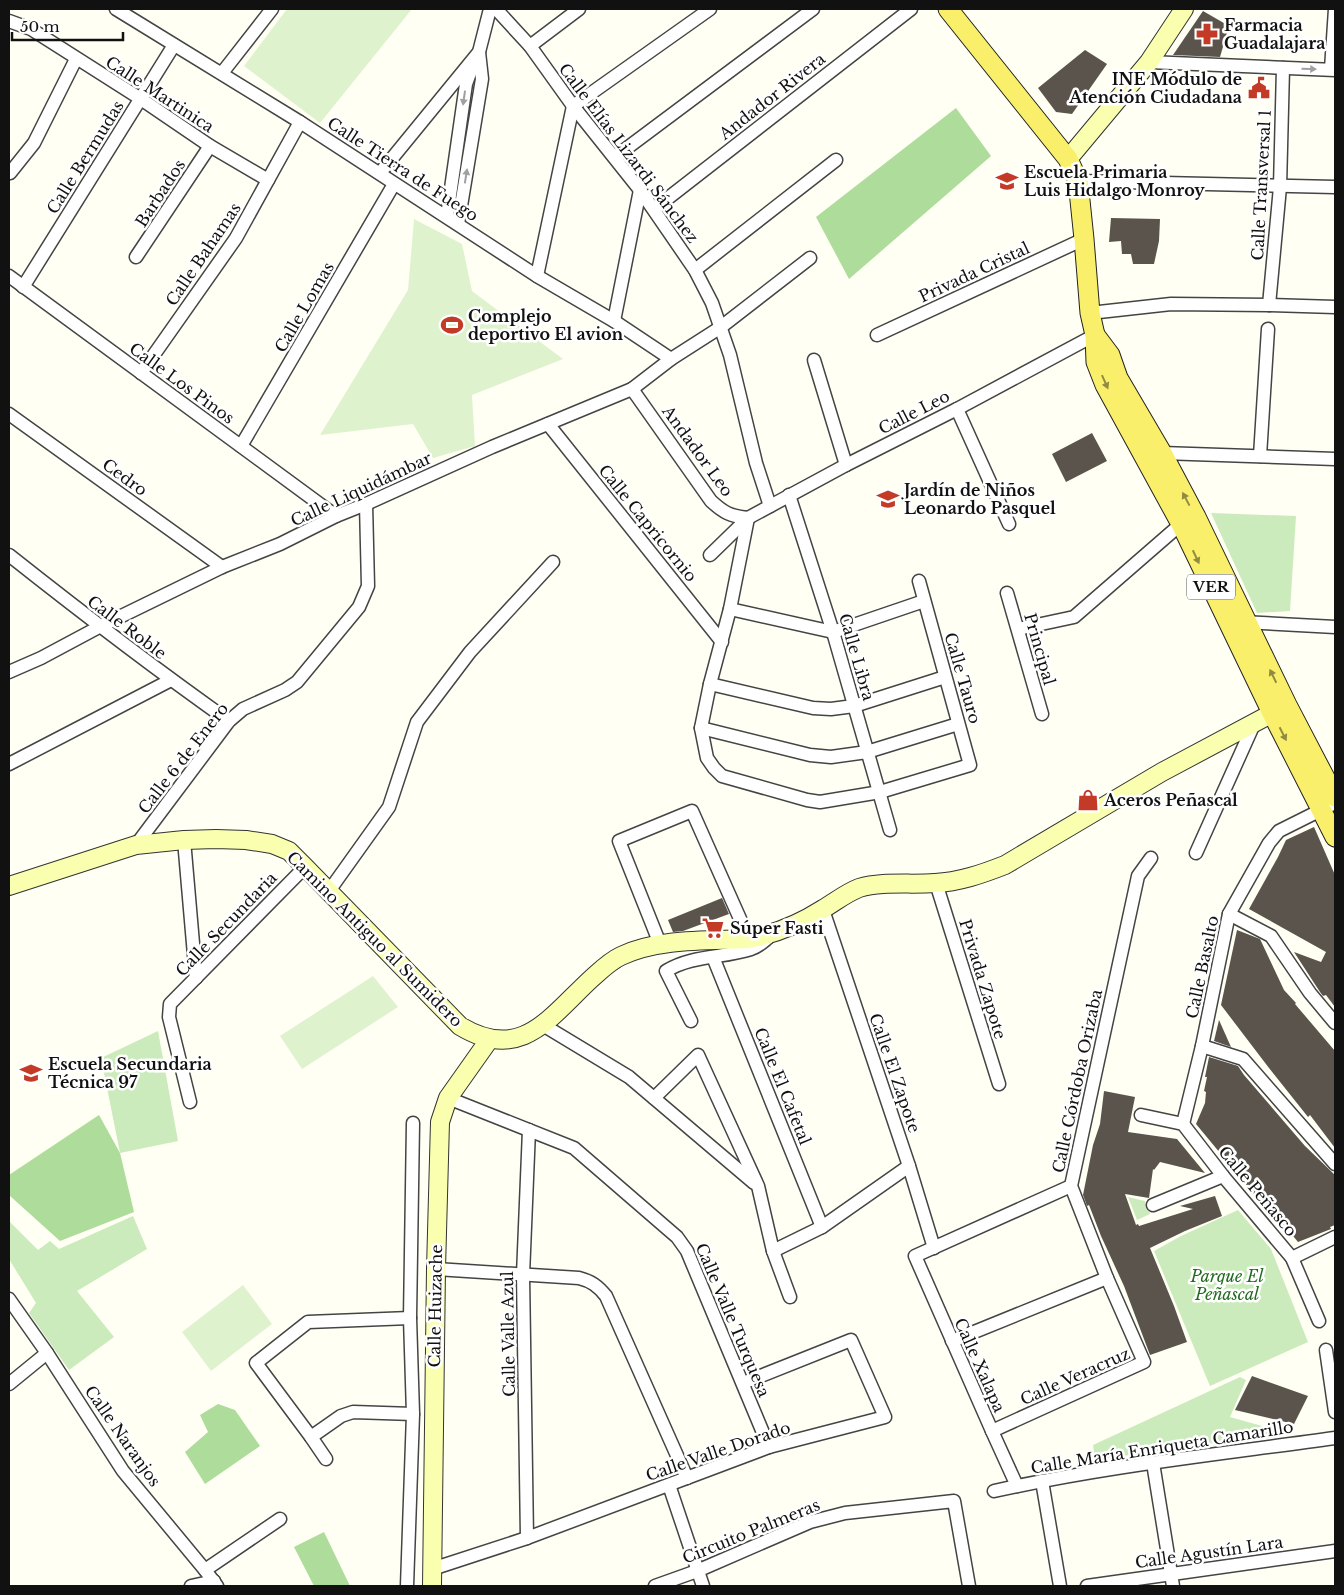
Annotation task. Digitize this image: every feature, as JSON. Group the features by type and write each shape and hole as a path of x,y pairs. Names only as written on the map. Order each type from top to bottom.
{"main road":[{"name":"VER","path":"948,9 1068,158 1078,181 1096,362 1106,385 1181,524 1227,621 1280,709 1331,803 1335,837"},
{"path":"1068,158 1149,62 1184,9"},
{"name":"VER","path":"1094,335 1110,355 1118,378 1162,453 1196,517 1247,622 1280,709"},
{"name":"Camino Antiguo al Sumidero","path":"9,886 136,845 216,839 246,840 272,844 289,851 460,1026 489,1040 508,1040 527,1035 543,1025 606,965 620,956 638,949 660,944 749,939 774,933 823,910 850,892 861,888 906,883 936,883 977,876 1005,865 1162,772 1280,709"},
{"name":"Calle Huizache","path":"432,1578 440,1122 448,1098 489,1040"}],"street":[{"name":"Calle Tierra de Fuego","path":"116,9 300,122 537,276 614,321 671,359"},
{"path":"222,73 272,9"},
{"path":"447,216 466,84 479,52 490,9"},
{"name":"Calle Elías Lizardi Sánchez","path":"496,9 530,46 573,106 654,209 695,270 712,303 721,327"},
{"path":"530,46 579,9"},
{"path":"537,276 573,106 710,9"},
{"path":"615,157 813,9"},
{"name":"Andador Rivera","path":"654,209 911,9"},
{"path":"1149,62 1333,70 1335,9"},
{"name":"Calle Martinica","path":"9,21 31,29 141,99 210,146 268,180"},
{"name":"Calle Bermudas","path":"23,287 174,45"},
{"path":"380,173 479,52"},
{"path":"458,224 482,79 479,52"},
{"path":"10,173 34,143 76,59"},
{"name":"Calle Transversal 1","path":"1269,304 1280,187 1283,68"},
{"name":"Calle Bahamas","path":"141,373 236,238 300,122"},
{"name":"Barbados","path":"136,257 210,146"},
{"path":"695,270 836,160"},
{"path":"1078,181 1335,187"},
{"name":"Calle Lomas","path":"241,446 394,184"},
{"path":"614,321 640,190"},
{"name":"Privada Cristal","path":"877,335 1084,239"},
{"name":"Calle Liquidámbar","path":"9,672 41,658 99,627 222,567 280,544 336,516 492,447 632,389 671,359 721,327 810,258"},
{"name":"Calle Los Pinos","path":"9,276 336,516"},
{"path":"1090,313 1171,304 1269,304 1335,307"},
{"path":"721,327 730,355 756,463 770,506"},
{"path":"1260,456 1268,328"},
{"name":"Calle Leo","path":"710,555 748,518 846,465 959,414 1094,335"},
{"path":"814,360 846,465"},
{"name":"Andador Leo","path":"632,389 711,501 723,512 734,517 748,518"},
{"name":"Cedro","path":"9,414 222,567"},
{"path":"959,414 1009,524"},
{"name":"Calle Capricornio","path":"548,424 722,642"},
{"path":"1162,453 1335,458"},
{"name":"Calle Libra","path":"789,495 833,632 890,830"},
{"name":"Calle 6 de Enero","path":"136,845 229,721 243,709 285,690 297,682 360,607 368,586 366,504"},
{"path":"748,518 730,610 710,684 701,728 707,758 722,776 807,800 820,802 880,792"},
{"path":"1018,629 1074,617 1181,524"},
{"name":"Calle Roble","path":"9,555 99,627 229,721"},
{"path":"329,891 389,806 417,722 470,652 553,562"},
{"name":"Calle Tauro","path":"880,792 970,765 919,581"},
{"name":"Principal","path":"1007,593 1042,714"},
{"path":"730,610 833,632 924,600"},
{"path":"1227,621 1335,627"},
{"path":"710,684 813,708 831,709 854,706 945,678"},
{"path":"9,764 171,680"},
{"path":"701,728 810,755 831,757 867,752 958,724"},
{"path":"1196,853 1254,724"},
{"name":"Calle Basalto","path":"1183,1124 1202,1046 1229,914 1269,843 1279,831 1331,803"},
{"path":"660,944 618,841 692,811 749,939"},
{"path":"184,840 196,978"},
{"name":"Calle Córdoba Orizaba","path":"1144,1362 1107,1278 1071,1186 1138,876 1151,858"},
{"name":"Calle Secundaria","path":"190,1102 169,1017 170,1004 305,867"},
{"name":"Privada Zapote","path":"936,883 999,1084"},
{"name":"Calle El Zapote","path":"823,910 909,1166 934,1248"},
{"path":"1229,914 1271,936 1310,993 1335,1023"},
{"path":"691,1021 666,971 676,965 692,960 751,949 758,946 774,933"},
{"name":"Calle El Cafetal","path":"713,956 822,1227"},
{"path":"543,1025 630,1076 758,1186"},
{"path":"1202,1046 1243,1059 1335,1164"},
{"path":"654,1098 698,1055 758,1186 773,1251 790,1297"},
{"name":"Calle Valle Turquesa","path":"448,1098 574,1148 677,1237 687,1251 769,1447"},
{"path":"1140,1115 1183,1124"},
{"name":"Calle Huizache","path":"407,1586 413,1414 410,1318 413,1123"},
{"name":"Calle Peñasco","path":"1183,1124 1223,1176 1292,1258 1319,1322"},
{"name":"Calle Valle Azul","path":"527,1538 522,1275 529,1130"},
{"path":"773,1251 822,1227 909,1166"},
{"path":"1153,1205 1223,1176"},
{"path":"934,1248 1071,1186"},
{"path":"1292,1258 1335,1237"},
{"name":"Calle Xalapa","path":"934,1248 915,1256 1018,1486"},
{"path":"436,1269 579,1278 594,1284 606,1296 687,1478"},
{"path":"952,1341 1107,1278"},
{"name":"Calle Naranjos","path":"9,1299 47,1353 123,1471 215,1583"},
{"path":"326,1459 256,1364 308,1322 410,1318"},
{"name":"Calle Valle Dorado","path":"432,1578 527,1538 769,1447 884,1417 852,1340 743,1383"},
{"path":"1326,1350 1335,1412"},
{"path":"9,1384 47,1353"},
{"name":"Calle Veracruz","path":"992,1431 1144,1362"},
{"path":"312,1438 341,1416 354,1412 413,1414"},
{"name":"Calle María Enriqueta Camarillo","path":"994,1491 1042,1481 1153,1463 1335,1438"},
{"path":"1153,1463 1172,1580"},
{"path":"1042,1481 1060,1586"},
{"path":"669,1485 702,1586"},
{"name":"Circuito Palmeras","path":"655,1586 697,1571 810,1522 845,1513 954,1501 969,1586"},
{"path":"206,1570 280,1519"},
{"name":"Calle Agustín Lara","path":"1087,1586 1172,1580 1335,1551"},
{"path":"191,1586 215,1583"}],"green space":[{"path":"287,9 412,9 320,123 244,66"},
{"path":"956,108 991,156 849,279 816,217"},
{"name":"Complejo deportivo El avion","path":"414,219 462,244 472,291 563,359 472,395 475,446 433,458 413,424 320,435 408,290"},
{"path":"1211,513 1296,516 1290,611 1257,613"},
{"path":"373,976 398,1007 302,1069 280,1036"},
{"path":"158,1031 178,1141 120,1153 101,1058"},
{"path":"99,1115 120,1153 134,1212 60,1241 9,1195 9,1175"},
{"path":"1128,1197 1145,1201 1150,1214 1137,1220"},
{"name":"Parque El Peñascal","path":"1238,1210 1271,1249 1308,1342 1210,1386 1154,1251 1181,1236"},
{"path":"133,1216 147,1249 77,1291 114,1337 69,1370 29,1313 36,1303 9,1259 9,1221 38,1250 50,1241 59,1249"},
{"path":"243,1285 272,1324 211,1371 182,1332"},
{"path":"1240,1377 1246,1380 1230,1417 1287,1433 1095,1460 1093,1445"},
{"path":"218,1404 235,1410 260,1446 205,1484 185,1452 208,1432 200,1415"},
{"path":"324,1532 350,1586 314,1586 294,1547"}],"building":[{"name":"Farmacia Guadalajara","path":"1203,11 1229,26 1220,57 1173,55"},
{"path":"1085,50 1107,64 1072,114 1056,112 1038,88"},
{"path":"1111,218 1160,219 1159,241 1154,264 1133,264 1131,254 1122,254 1121,241 1109,242"},
{"path":"1092,433 1107,461 1066,482 1052,454"},
{"path":"1314,827 1335,875 1335,1007 1326,995 1323,996 1320,992 1294,952 1321,962 1326,952 1249,909 1286,840"},
{"path":"722,898 729,914 683,931 673,932 668,920"},
{"path":"1237,930 1260,939 1284,990 1335,1051 1335,1148 1310,1115 1308,1117 1221,1005"},
{"path":"1219,1020 1231,1047 1214,1041"},
{"path":"1209,1057 1238,1066 1305,1146 1335,1175 1335,1225 1330,1227 1331,1229 1298,1242 1276,1215 1254,1194 1196,1124 1205,1103 1206,1092 1204,1091 1207,1077 1205,1077"},
{"path":"1104,1091 1135,1097 1128,1132 1177,1139 1205,1173 1160,1162 1153,1169 1149,1198 1125,1194 1136,1225 1138,1224 1139,1226 1193,1209 1180,1206 1215,1196 1222,1216 1150,1248 1187,1342 1150,1355 1124,1286 1083,1195 1093,1145 1100,1124"},
{"path":"1252,1376 1308,1396 1294,1424 1235,1410"}],"place":[{"name":"Farmacia Guadalajara","path":"1207,34"},
{"name":"INE Módulo de Atención Ciudadana","path":"1259,88"},
{"name":"Escuela Primaria Luis Hidalgo Monroy","path":"1007,181"},
{"name":"Complejo deportivo El avion","path":"452,325"},
{"name":"Jardín de Niños Leonardo Pasquel","path":"888,499"},
{"name":"Aceros Peñascal","path":"1088,800"},
{"name":"Súper Fasti","path":"713,928"},
{"name":"Escuela Secundaria Técnica 97","path":"31,1073"}]}
